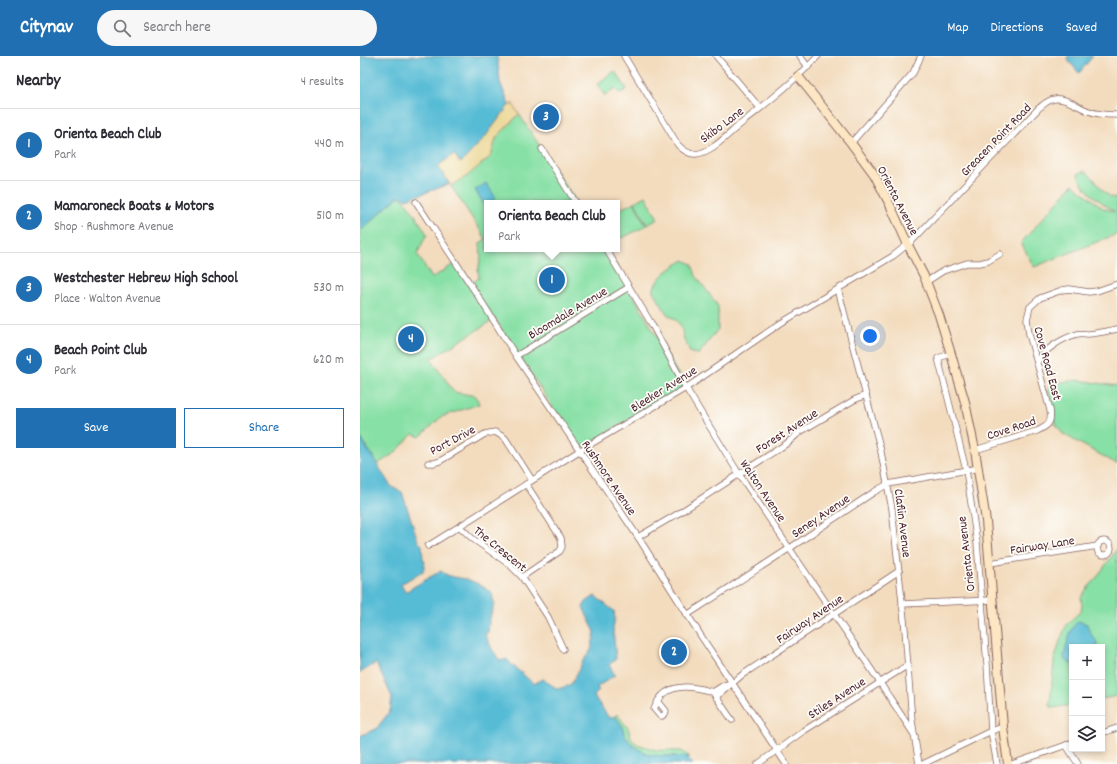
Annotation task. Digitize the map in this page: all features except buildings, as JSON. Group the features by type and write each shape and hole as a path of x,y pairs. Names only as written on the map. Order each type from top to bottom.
{"street":[{"name":"Skibo Lane","path":"624,56 678,145 683,150 694,154 710,149 728,136 798,76"},
{"path":"716,56 760,108"},
{"path":"800,56 808,67"},
{"path":"798,76 818,56"},
{"path":"851,143 913,73 921,56"},
{"name":"Orienta Avenue","path":"798,76 874,174 926,282 939,315 951,354 965,402 979,468 986,521 1003,727 1008,764"},
{"name":"Greacen Point Road","path":"908,245 1039,108 1050,100 1055,98 1062,99 1090,112 1117,115"},
{"path":"542,149 574,200"},
{"name":"Rushmore Avenue","path":"416,202 516,356 638,537 687,615 786,764"},
{"name":"Bleeker Avenue","path":"428,546 579,451 686,388 781,323 893,256 908,245"},
{"name":"Walton Avenue","path":"608,252 651,323 686,388 739,474 915,736"},
{"path":"926,282 943,271 967,263 980,263 1000,254"},
{"name":"Cove Road East","path":"1050,420 1050,410 1029,334 1027,319 1028,312 1032,304 1040,298 1055,292 1069,289 1089,292 1097,291 1117,284"},
{"name":"Bloomdale Avenue","path":"516,356 629,287"},
{"name":"Claflin Avenue","path":"838,289 880,447 888,484 899,571 912,721 919,764"},
{"path":"1037,362 1047,350 1055,344 1078,334 1090,334 1117,330"},
{"name":"Orienta Avenue","path":"951,354 938,358 966,470 977,543 991,731 997,764"},
{"name":"Forest Avenue","path":"638,537 679,513 786,444 800,432 854,400 866,395"},
{"name":"Cove Road","path":"975,450 1045,428 1050,420"},
{"name":"Port Drive","path":"428,463 440,461 485,434 496,432 505,438 532,480"},
{"name":"Seney Avenue","path":"687,615 888,484 979,468"},
{"path":"522,577 560,551 562,547 561,538 526,484"},
{"name":"The Crescent","path":"460,527 522,577 548,617 563,649"},
{"name":"Fairway Lane","path":"990,563 1098,546"},
{"name":"Fairway Avenue","path":"715,694 724,685 732,683 899,571"},
{"path":"902,604 992,600"},
{"path":"987,664 998,663"},
{"name":"Stiles Avenue","path":"758,764 802,732 908,665"},
{"path":"658,701 667,691 676,688 686,687 703,689 715,694 732,720"},
{"path":"923,764 991,731 1003,727"},
{"path":"1105,732 1117,728"},
{"path":"1012,764 1069,744"},
{"path":"1066,745 1078,764"}],"green space":[{"path":"615,71 627,89 620,94 615,88 605,96 597,84"},
{"path":"519,114 575,200 484,200 484,236 451,186 486,161 496,138"},
{"path":"1084,171 1092,177 1105,193 1114,198 1117,197 1117,234 1034,267 1021,243 1073,184 1103,208 1115,212 1093,196 1084,186 1078,174"},
{"path":"399,196 410,207 427,234 417,254 432,278 457,262 472,283 479,278 478,271 481,256 480,243 484,240 484,252 609,252 685,386 580,449 495,319 431,359 454,392 476,396 479,404 441,417 420,437 413,434 396,452 378,464 360,437 360,231"},
{"path":"646,196 658,219 647,225 635,202"},
{"path":"634,202 646,226 622,238 620,238 620,209"},
{"path":"684,260 692,264 696,276 718,306 718,329 699,354 691,353 684,340 681,326 676,320 667,314 653,291 661,276"},
{"path":"1078,380 1117,386 1117,464 1063,434 1057,426 1053,417 1048,391 1049,386 1052,383"},
{"path":"1117,549 1117,696 1105,698 1105,644 1069,644 1069,705 1052,708 1050,705 1054,661 1061,638 1067,624 1081,611 1081,598"},
{"path":"617,714 628,728 632,740 637,744 656,750 682,751 690,757 649,755 633,746 624,735 623,727 615,716"}],"sand":[{"path":"512,103 519,114 496,138 491,156 467,176 451,186 438,166 454,154 460,163 485,137 509,105 512,105"}],"water":[{"path":"360,56 497,56 500,82 509,105 485,137 461,163 454,154 438,166 449,184 406,199 399,196 360,231"},
{"path":"1068,56 1093,56 1079,73 1067,59"},
{"path":"486,183 496,198 493,200 484,200 484,204 475,190"},
{"path":"360,437 390,485 402,492 418,541 422,545 423,559 425,562 423,571 401,584 405,592 441,571 447,575 469,580 484,587 492,593 494,604 489,621 488,632 485,634 500,661 507,659 534,684 542,679 558,689 572,683 583,661 591,650 595,632 583,607 586,602 595,596 614,611 615,619 613,628 616,659 609,665 615,675 597,687 599,691 594,696 609,718 615,716 623,727 624,735 633,746 649,755 687,757 693,764 360,764 360,736 376,729 390,711 392,697 376,663 360,673"},
{"path":"1079,621 1087,624 1090,633 1097,641 1097,644 1069,644 1069,663 1064,659 1064,655 1067,641 1073,627"}],"place":[{"name":"Westchester Hebrew High School","path":"546,117"},
{"name":"Orienta Beach Club","path":"552,280"},
{"name":"Beach Point Club","path":"411,339"},
{"name":"Mamaroneck Boats & Motors","path":"674,652"}]}
